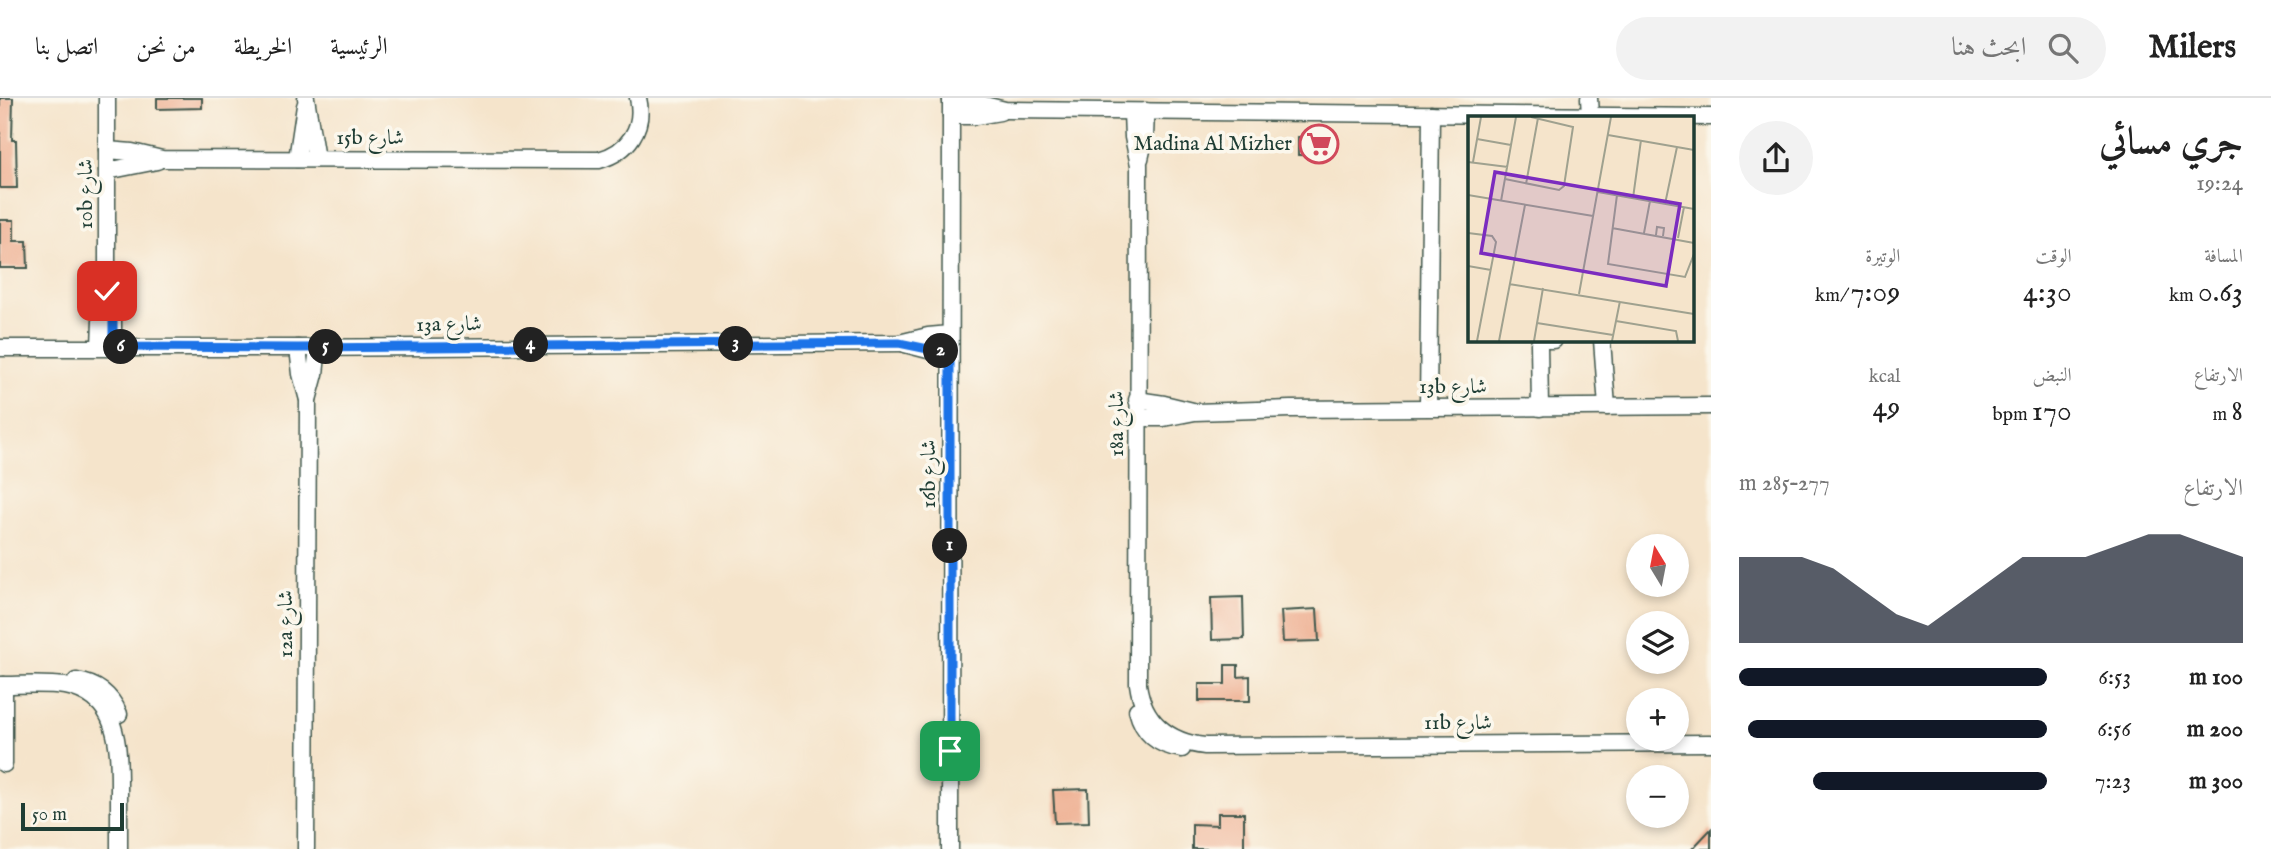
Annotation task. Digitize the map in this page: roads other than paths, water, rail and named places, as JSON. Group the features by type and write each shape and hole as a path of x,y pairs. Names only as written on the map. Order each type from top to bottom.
{"street":[{"name":"10b شارع","path":"107,98 107,291 101,320 107,347"},
{"name":"15b شارع","path":"107,171 162,159 578,158 623,141 638,127 638,98"},
{"path":"1574,98 1582,116"},
{"path":"1582,116 1589,98"},
{"path":"306,99 316,159"},
{"path":"297,159 306,99"},
{"path":"951,105 976,103 1005,110 1139,111 1278,105 1431,114 1582,116"},
{"name":"16b شارع","path":"950,849 951,105"},
{"name":"18a شارع","path":"1139,111 1145,138 1139,165 1138,684 1144,709 1156,734"},
{"path":"1428,407 1431,114"},
{"name":"15b شارع","path":"107,150 162,159"},
{"name":"13a شارع","path":"0,348 899,343 928,336 950,342"},
{"path":"1540,408 1541,341"},
{"path":"1602,341 1607,407"},
{"name":"12a شارع","path":"306,849 308,400 318,347"},
{"name":"12a شارع","path":"298,348 308,400"},
{"name":"13b شارع","path":"1137,400 1195,412"},
{"name":"13b شارع","path":"1137,418 1164,418 1195,412 1428,407 1711,406"},
{"path":"4,764 2,685 53,685 74,688 108,705 119,751 119,849"},
{"name":"11b شارع","path":"1156,734 1172,748 1194,749 1205,746 1711,743"}],"place":[{"name":"Madina Al Mizher","path":"1319,144"}]}
